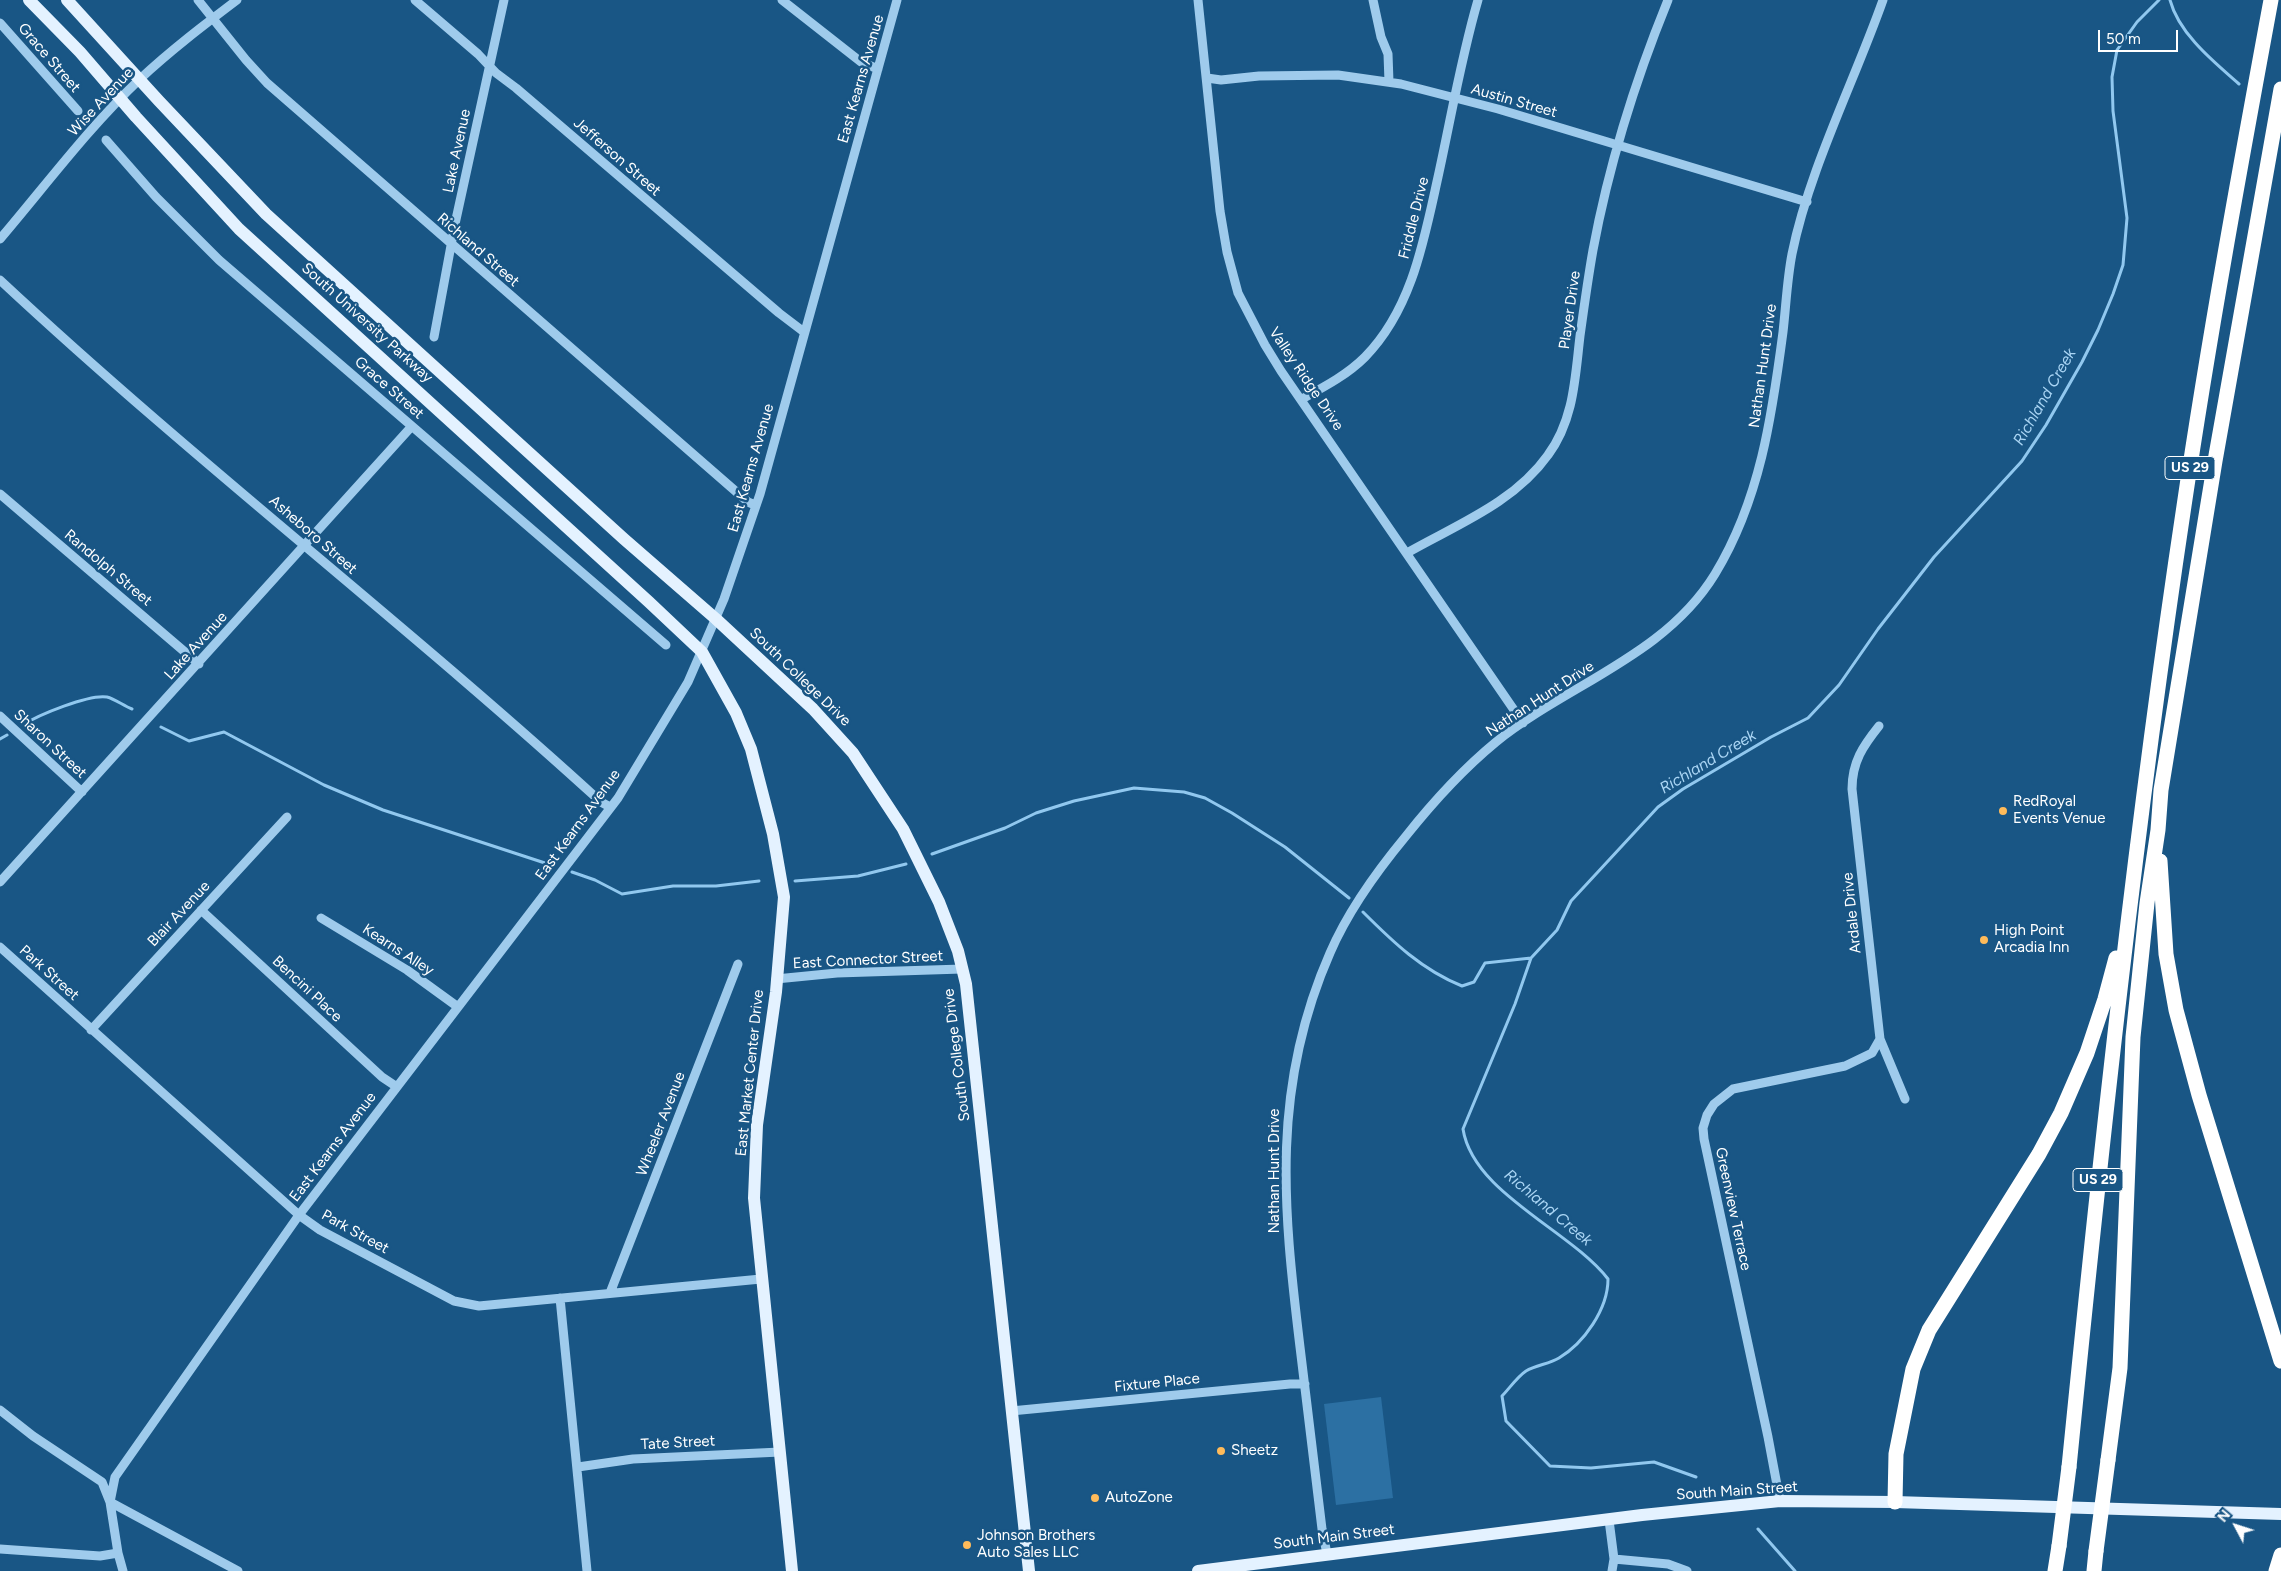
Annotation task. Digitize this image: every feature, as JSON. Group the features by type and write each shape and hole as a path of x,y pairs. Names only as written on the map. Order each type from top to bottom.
{"highway":[{"name":"US 29","path":"2056,1571 2069,1467 2093,1222 2132,894 2184,506 2271,0"},
{"name":"US 29","path":"2094,1571 2120,1368 2133,1038 2147,904 2158,830 2161,790 2184,644 2281,89"},
{"path":"2158,830 2166,954 2176,1010 2199,1095 2281,1361"},
{"path":"1895,1502 1896,1454 1912,1369 1929,1330 2039,1154 2061,1113 2087,1053 2105,999 2114,966 2120,926 2132,894"},
{"path":"2276,1571 2281,1555"}],"main road":[{"name":"South University Parkway","path":"29,0 80,52 239,230 702,652"},
{"name":"South University Parkway","path":"67,0 266,214 617,533 716,619"},
{"name":"South College Drive","path":"716,619 813,709 853,753 903,830 939,902 958,951 966,984 971,1023 1029,1571"},
{"name":"East Market Center Drive","path":"702,652 736,713 752,749 773,834 784,897 776,979 757,1125 754,1198 792,1571"},
{"name":"South Main Street","path":"1198,1571 1609,1520 1780,1501 1895,1502 2281,1514"}],"street":[{"name":"Richland Street","path":"198,0 267,84 748,502 755,505"},
{"name":"Wise Avenue","path":"0,239 140,79 237,0"},
{"name":"Jefferson Street","path":"415,0 779,313 804,332"},
{"name":"Lake Avenue","path":"434,337 504,0"},
{"path":"782,0 861,62 878,69"},
{"name":"East Kearns Avenue","path":"123,1571 118,1553 110,1502 115,1477 299,1215 618,798 688,682 716,619 739,558 897,0"},
{"name":"Valley Ridge Drive","path":"1198,0 1220,211 1227,252 1238,293 1265,346 1523,723"},
{"path":"1373,0 1381,37 1388,54 1389,82"},
{"name":"Friddle Drive","path":"1302,400 1345,374 1365,357 1395,316 1406,293 1423,245 1467,39 1478,0"},
{"name":"Player Drive","path":"1406,553 1509,496 1544,461 1561,434 1567,421 1574,389 1593,249 1623,123 1641,68 1668,0"},
{"name":"Nathan Hunt Drive","path":"1327,1554 1322,1529 1286,1208 1286,1135 1293,1076 1302,1031 1317,987 1330,951 1391,855 1456,778 1496,742 1523,723 1627,659 1667,630 1712,579 1727,554 1742,522 1755,485 1766,442 1777,380 1792,254 1807,202 1883,0"},
{"name":"Grace Street","path":"0,23 78,111"},
{"name":"Austin Street","path":"1206,78 1221,80 1259,76 1338,75 1389,82 1498,110 1807,202"},
{"name":"Grace Street","path":"106,140 156,197 219,260 666,645"},
{"name":"Asheboro Street","path":"0,280 46,323 304,546 601,802 610,807"},
{"name":"Lake Avenue","path":"0,882 199,664 412,426"},
{"name":"Randolph Street","path":"0,494 199,664"},
{"name":"Sharon Street","path":"0,716 82,792"},
{"name":"Ardale Drive","path":"1879,726 1859,752 1852,778 1861,877 1880,1039 1905,1099"},
{"name":"Blair Avenue","path":"91,1030 287,817"},
{"name":"Bencini Place","path":"201,910 382,1077 397,1087"},
{"name":"Kearns Alley","path":"321,918 406,970 458,1007"},
{"name":"Park Street","path":"0,947 299,1215 320,1230 454,1301 479,1306 761,1279"},
{"name":"Wheeler Avenue","path":"610,1293 738,964"},
{"name":"East Connector Street","path":"776,979 837,973 962,969"},
{"name":"Greenview Terrace","path":"1780,1501 1704,1139 1704,1128 1707,1115 1714,1104 1733,1089 1845,1066 1872,1053 1880,1039"},
{"path":"560,1298 587,1571"},
{"name":"Fixture Place","path":"1011,1411 1305,1384"},
{"path":"0,1410 40,1441 102,1482 110,1502 238,1571"},
{"name":"Tate Street","path":"578,1467 633,1459 780,1452"},
{"path":"1609,1520 1614,1559 1612,1571"},
{"path":"0,1550 100,1556 118,1553"},
{"path":"1614,1559 1643,1560 1668,1564 1687,1571"}],"shaded area":[{"path":"1381,1397 1393,1498 1336,1505 1324,1404"}],"waterway":[{"name":"Richland Creek","path":"1696,1477 1654,1462 1591,1468 1550,1466 1506,1421 1502,1396 1526,1371 1559,1358 1577,1344 1599,1313 1604,1302 1608,1279 1571,1244 1503,1192 1485,1173 1471,1152 1463,1129 1515,1004 1531,958 1557,930 1571,901 1658,807 1683,789 1771,737 1808,718 1839,685 1878,629 1934,557 2022,461 2046,425 2098,330 2123,265 2127,218 2113,111 2112,77 2117,50 2137,22 2159,0"},
{"path":"2170,0 2189,36 2239,84"},
{"path":"23,725 64,706 99,697 110,698 132,709"},
{"path":"161,727 189,741 224,732 324,785 383,810 548,864"},
{"path":"0,739 7,735"},
{"path":"932,854 1005,828 1036,813 1074,801 1134,788 1184,792 1205,798 1285,847 1349,898"},
{"path":"795,881 858,876 906,864"},
{"path":"572,872 595,880 622,894 673,886 716,886 759,881"},
{"path":"1363,912 1397,944 1421,963 1462,986 1474,982 1485,963 1531,958"},
{"name":"Richland Creek","path":"1758,1529 1795,1571"}],"place":[{"name":"RedRoyal Events Venue","path":"2003,811"},
{"name":"High Point Arcadia Inn","path":"1984,940"},
{"name":"Sheetz","path":"1221,1451"},
{"name":"AutoZone","path":"1095,1498"},
{"name":"Johnson Brothers Auto Sales LLC","path":"967,1545"}]}
